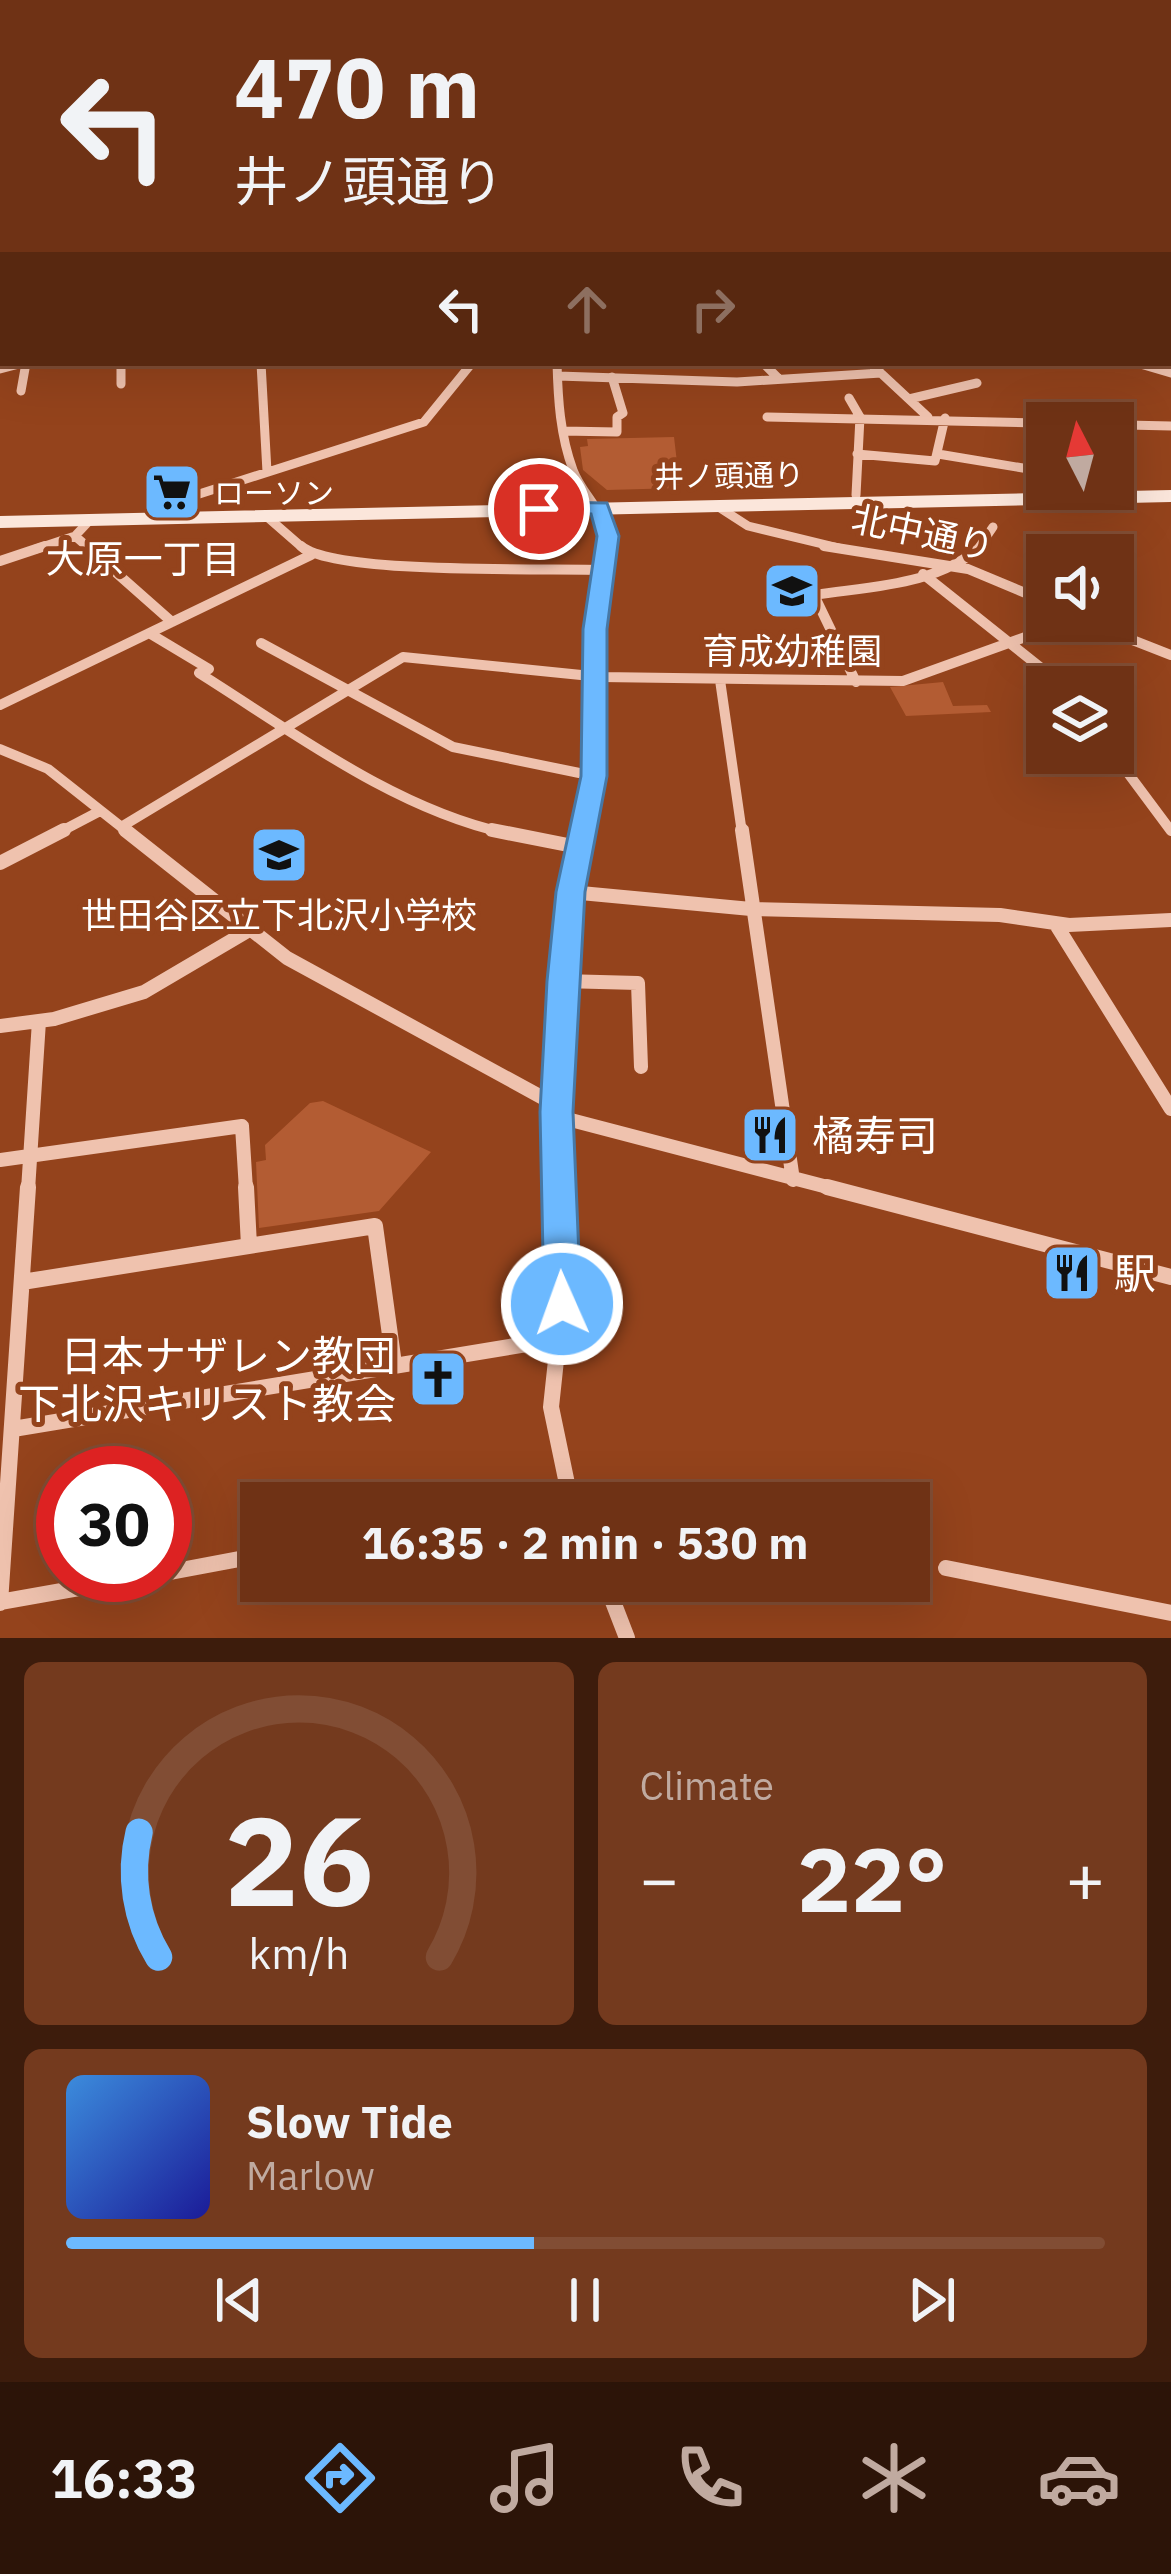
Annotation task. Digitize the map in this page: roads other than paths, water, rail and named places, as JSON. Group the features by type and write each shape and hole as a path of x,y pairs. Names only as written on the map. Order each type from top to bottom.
{"main road":[{"name":"井ノ頭通り","path":"0,522 1026,491"},
{"name":"井ノ頭通り","path":"1134,492 1168,496"},
{"name":"井ノ頭通り","path":"0,510 717,506 1168,496"}],"street":[{"path":"88,0 98,0"},
{"path":"21,392 24,366"},
{"path":"121,366 122,384"},
{"path":"261,366 259,401 267,472"},
{"path":"190,506 193,496 424,422 470,366"},
{"path":"557,366 563,431 574,474 596,504 608,536 592,676 594,776 570,892 562,981 556,1112 562,1304 551,1407 562,1482"},
{"path":"766,366 778,380"},
{"path":"873,366 928,418"},
{"path":"558,376 778,380 897,374"},
{"path":"563,431 617,432 617,417 623,413 612,377"},
{"path":"909,399 977,383"},
{"path":"849,398 860,417 856,495"},
{"path":"767,417 1171,426"},
{"path":"856,454 935,461 945,418"},
{"path":"938,454 1026,469"},
{"name":"北中通り","path":"717,506 774,535 957,566 1026,588"},
{"path":"264,514 311,555 371,566 604,570"},
{"path":"0,561 75,536 90,520"},
{"path":"856,682 814,596 957,566 986,548 993,527"},
{"path":"75,536 172,622"},
{"path":"0,705 311,555"},
{"path":"923,574 1038,666"},
{"path":"149,633 208,669 199,673 285,727 448,815 578,847"},
{"path":"121,827 403,657 592,676 903,681 1026,638"},
{"path":"1134,641 1171,655"},
{"path":"261,643 453,747 594,776"},
{"path":"720,680 793,1180"},
{"path":"0,749 48,769 287,958 545,1099 556,1112 793,1180 1171,1277"},
{"path":"1130,774 1168,822"},
{"path":"0,863 100,812"},
{"path":"570,892 751,909 1000,915 1055,923 1171,920"},
{"path":"1055,923 1171,1109"},
{"path":"0,1026 40,1021 150,989 251,929"},
{"path":"562,981 638,983 641,1067"},
{"path":"36,1596 0,1603 40,1021"},
{"path":"0,1160 242,1126 249,1246"},
{"path":"22,1282 375,1226 394,1364"},
{"path":"13,1429 557,1339"},
{"path":"192,1568 240,1560"},
{"path":"946,1568 1171,1613"},
{"path":"613,1602 627,1638"}],"place":[{"name":"ローソン","path":"172,492"},
{"name":"育成幼稚園","path":"792,591"},
{"name":"世田谷区立下北沢小学校","path":"279,855"},
{"name":"橘寿司","path":"770,1135"},
{"name":"駅","path":"1072,1273"},
{"name":"日本ナザレン教団 下北沢キリスト教会","path":"438,1379"}],"district":[{"name":"大原一丁目","path":"143,558"}]}
